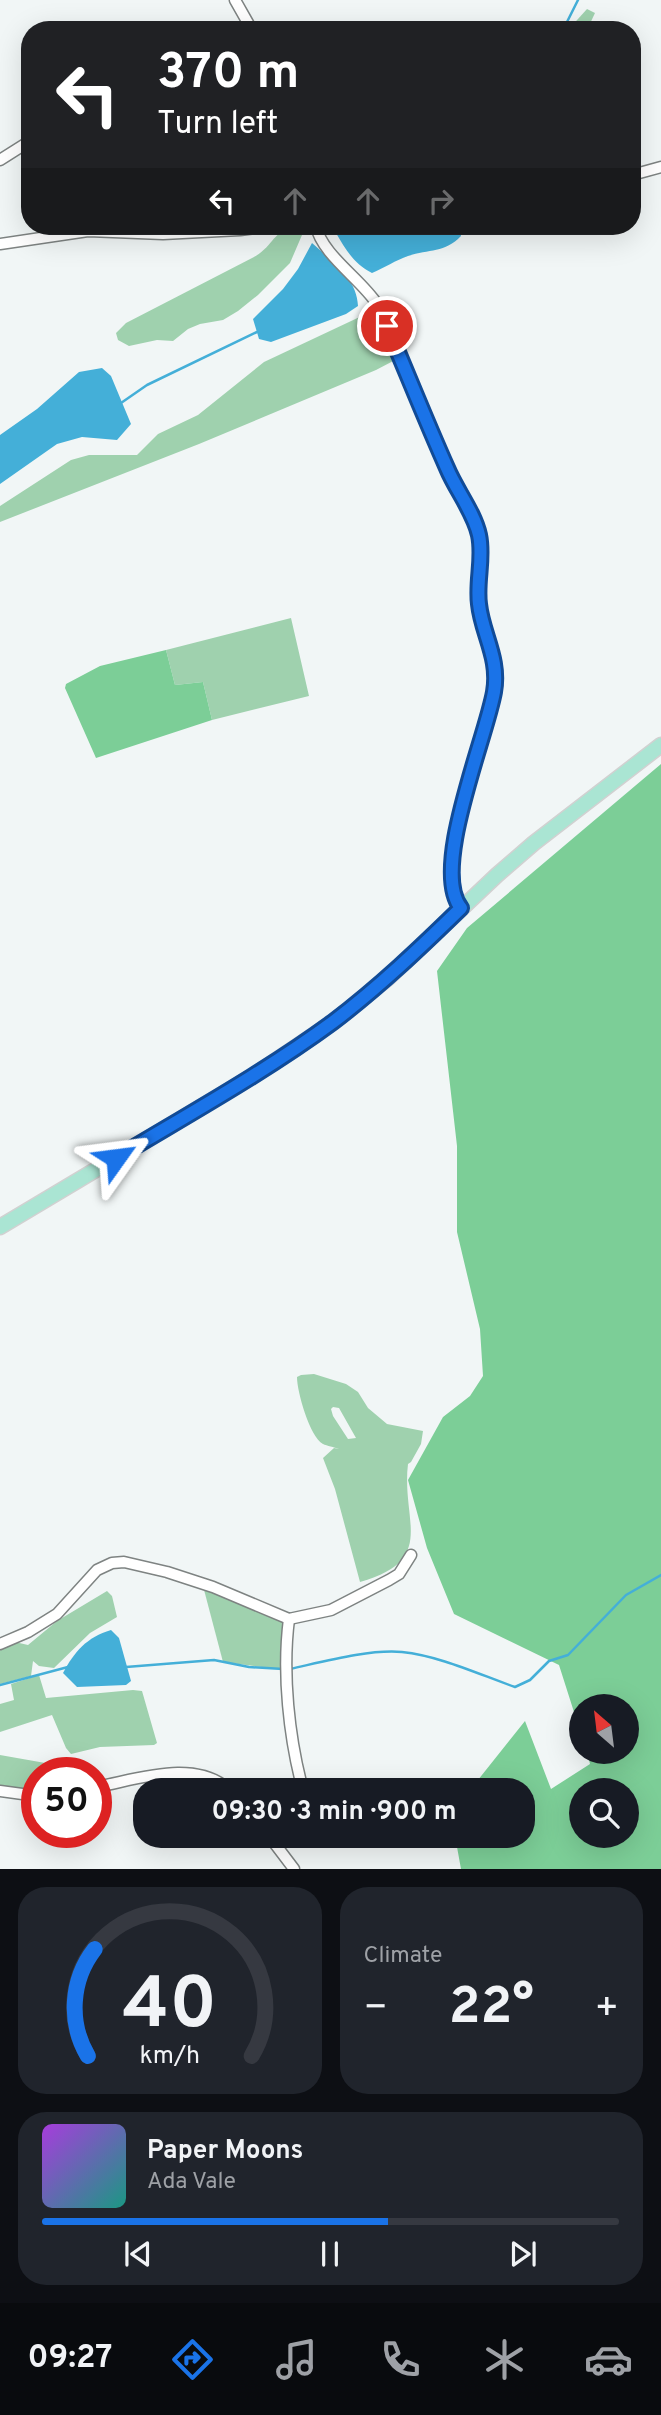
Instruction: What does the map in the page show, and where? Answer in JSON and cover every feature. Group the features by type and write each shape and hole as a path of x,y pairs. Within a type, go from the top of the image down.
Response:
{"main road":[{"path":"0,1227 256,1074 333,1022 388,978 534,843 661,745"}],"street":[{"path":"234,0 247,21"},
{"path":"0,160 21,147"},
{"path":"641,172 661,167"},
{"path":"0,244 61,235"},
{"path":"320,235 326,247 378,306 447,468 479,535 479,604 493,657 495,676 494,693 470,772 453,852 454,893 456,903 461,908"},
{"path":"0,1644 28,1632 58,1614 97,1570 117,1562 139,1565 192,1580 289,1619 331,1610 389,1580 399,1574 411,1555"},
{"path":"289,1619 286,1649 291,1735 300,1778"},
{"path":"143,1778 187,1773 208,1778"},
{"path":"112,1784 133,1780"},
{"path":"0,1791 21,1795"},
{"path":"278,1848 294,1869"}],"green space":[{"path":"587,9 595,13 591,21 576,21"},
{"path":"277,235 302,235 290,263 238,311 223,320 188,329 173,341 157,340 129,346 118,340 116,333 126,323 254,257"},
{"path":"366,314 386,331 397,359 199,444 0,522 0,506 71,460 89,455 137,455 158,434 198,415 264,362"},
{"path":"291,618 309,696 212,720 203,682 175,685 166,650"},
{"path":"166,650 175,685 203,682 212,720 96,758 65,688 66,684 100,666"},
{"path":"661,764 661,1869 461,1869 457,1848 535,1848 535,1778 480,1778 525,1721 551,1789 590,1764 639,1764 639,1694 569,1694 569,1696 559,1665 454,1614 427,1548 408,1480 443,1417 470,1396 483,1376 480,1329 457,1232 457,1146 437,971 467,928"},
{"path":"314,1374 346,1384 358,1392 368,1408 387,1424 423,1431 421,1444 408,1464 411,1536 408,1550 399,1562 384,1573 360,1582 335,1489 323,1458 334,1448 339,1449 323,1444 313,1433 299,1393 297,1377","holes":["339,1408 356,1438 348,1439 333,1416 331,1409"]},
{"path":"203,1586 284,1618 285,1670 223,1662"},
{"path":"107,1591 112,1596 117,1617 90,1633 54,1668 39,1666 33,1661 31,1676 0,1684 0,1646 15,1642 28,1645 57,1621"},
{"path":"39,1675 46,1698 142,1691 157,1743 100,1747 71,1754 52,1715 0,1732 0,1704 14,1700 11,1684"},
{"path":"0,1755 21,1759 21,1790 0,1787"}],"water":[{"path":"337,235 461,236 443,248 408,256 372,273 355,261"},
{"path":"312,243 335,263 348,279 357,296 358,306 346,314 271,342 259,339 253,319 283,289"},
{"path":"102,368 111,376 131,424 117,440 82,437 57,444 0,484 0,435 37,409 79,372"},
{"path":"111,1630 119,1638 131,1681 126,1685 77,1687 63,1673 67,1665 88,1641"}],"waterway":[{"path":"568,21 578,0"},
{"path":"121,403 147,385 257,332"},
{"path":"290,1669 360,1654 402,1652 445,1661 515,1687 530,1680 549,1661 568,1655 626,1595 661,1575"},
{"path":"126,1667 214,1660 249,1667 283,1669"},
{"path":"0,1685 68,1667"}],"route":[{"path":"116,1158 256,1074 333,1022 388,978 461,908 456,903 454,893 453,852 470,772 494,693 495,676 493,657 479,604 479,535 447,468 387,326"}]}
